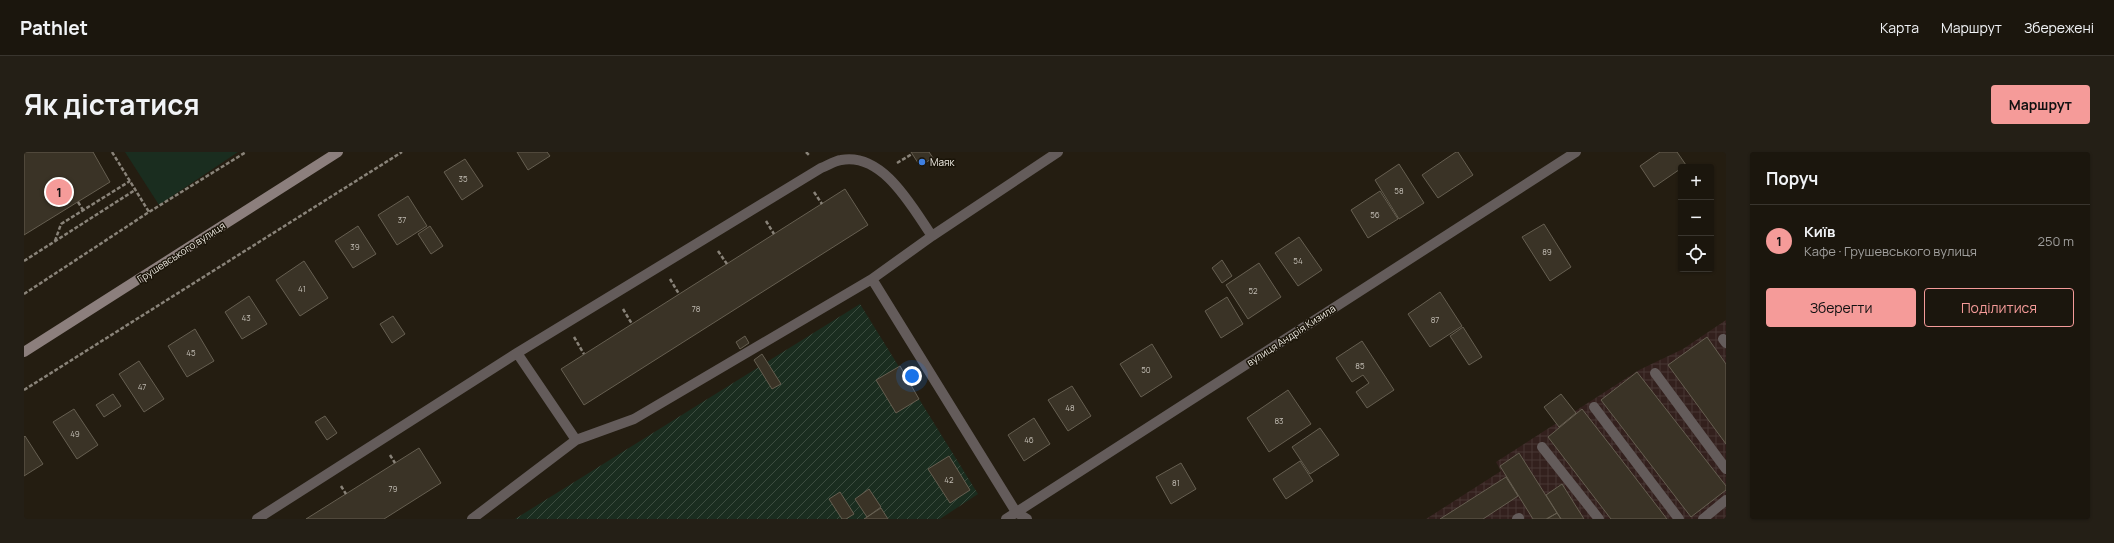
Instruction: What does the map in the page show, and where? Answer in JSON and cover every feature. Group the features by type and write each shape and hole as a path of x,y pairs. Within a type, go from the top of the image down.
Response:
{"street":[{"name":"Грушевського вулиця","path":"24,352 338,152"},
{"path":"472,519 576,440 634,419 872,279 932,236 1058,152"},
{"name":"вулиця Андрія Кизила","path":"1006,519 1576,152"},
{"path":"257,519 517,353 821,168 840,160 859,160 883,172 901,189 932,236"},
{"path":"872,279 1016,512 1027,519"},
{"path":"517,353 576,440"},
{"path":"1655,373 1726,469"},
{"path":"1594,407 1679,519"},
{"path":"1542,447 1599,519"},
{"path":"1702,519 1726,500"}],"path":[{"path":"112,152 149,212"},
{"path":"24,294 149,212 246,152"},
{"path":"24,390 402,152"},
{"path":"55,241 61,224 130,181"},
{"path":"24,261 135,190"},
{"path":"78,202 83,210"}],"shaded area":[{"path":"1726,320 1726,519 1426,519 1501,471 1496,462 1639,370 1683,349"}],"green space":[{"path":"125,152 238,152 159,205"},
{"path":"860,304 978,494 940,519 515,519"}],"building":[{"path":"24,152 93,152 110,182 24,235"},
{"path":"517,152 547,152 550,156 528,170"},
{"name":"Маяк","path":"911,152 929,152 933,158 920,166"},
{"path":"1458,152 1473,175 1438,198 1422,175"},
{"path":"1660,152 1677,152 1685,164 1678,164 1678,170 1654,187 1640,166"},
{"path":"465,159 483,186 462,200 444,172"},
{"path":"1399,164 1424,203 1399,219 1375,180"},
{"path":"845,189 868,225 584,405 561,369"},
{"path":"1380,191 1398,219 1368,238 1351,210"},
{"path":"408,196 427,226 397,245 378,215"},
{"path":"1544,224 1571,267 1550,281 1522,237"},
{"path":"358,226 376,254 353,268 335,241"},
{"path":"430,226 443,246 431,254 418,234"},
{"path":"1299,237 1322,270 1298,286 1275,253"},
{"path":"1222,260 1232,276 1222,283 1212,268"},
{"path":"304,261 328,298 300,316 276,280"},
{"path":"1259,263 1281,297 1248,319 1226,285"},
{"path":"1440,292 1462,326 1430,347 1408,314"},
{"path":"249,296 267,324 242,339 225,312"},
{"path":"1227,297 1243,324 1221,338 1205,311"},
{"path":"393,316 405,334 392,343 380,324"},
{"path":"1463,327 1482,357 1469,365 1450,336"},
{"path":"195,329 214,361 187,377 168,346"},
{"path":"745,336 749,343 740,349 736,342"},
{"path":"1707,337 1726,364 1726,444 1668,365"},
{"path":"1362,341 1394,390 1367,408 1356,392 1369,383 1363,375 1352,382 1336,358"},
{"path":"1152,344 1172,377 1141,397 1120,364"},
{"path":"762,354 781,384 772,389 754,360"},
{"path":"139,361 164,399 144,412 119,374"},
{"path":"900,366 919,399 896,413 876,380"},
{"path":"1637,372 1726,486 1726,490 1691,517 1601,400"},
{"path":"1072,386 1091,416 1068,431 1048,400"},
{"path":"1288,390 1311,424 1269,452 1247,418"},
{"path":"113,394 121,406 104,417 96,405"},
{"path":"1561,394 1576,413 1559,427 1544,407"},
{"path":"74,409 98,445 77,459 53,422"},
{"path":"1582,409 1667,519 1611,519 1548,437"},
{"path":"325,416 337,433 327,440 315,422"},
{"path":"1034,418 1050,444 1024,461 1008,435"},
{"path":"1320,428 1339,455 1310,474 1292,447"},
{"path":"25,436 43,464 24,476 24,437"},
{"path":"419,448 441,483 384,519 306,519"},
{"path":"1519,453 1557,513 1546,519 1533,519 1500,466"},
{"path":"949,456 970,490 950,503 928,469"},
{"path":"1300,461 1313,481 1286,499 1273,479"},
{"path":"1181,463 1196,489 1171,504 1156,477"},
{"path":"1506,477 1518,496 1483,519 1440,519"},
{"path":"1562,484 1584,519 1561,519 1546,495"},
{"path":"869,489 881,507 867,517 855,499"},
{"path":"840,492 854,514 846,519 842,519 829,499"},
{"path":"881,508 888,519 864,519"},
{"path":"1557,513 1561,519 1547,519"}],"place":[{"name":"Маяк","path":"922,162"},
{"name":"Київ","path":"59,192"}]}
